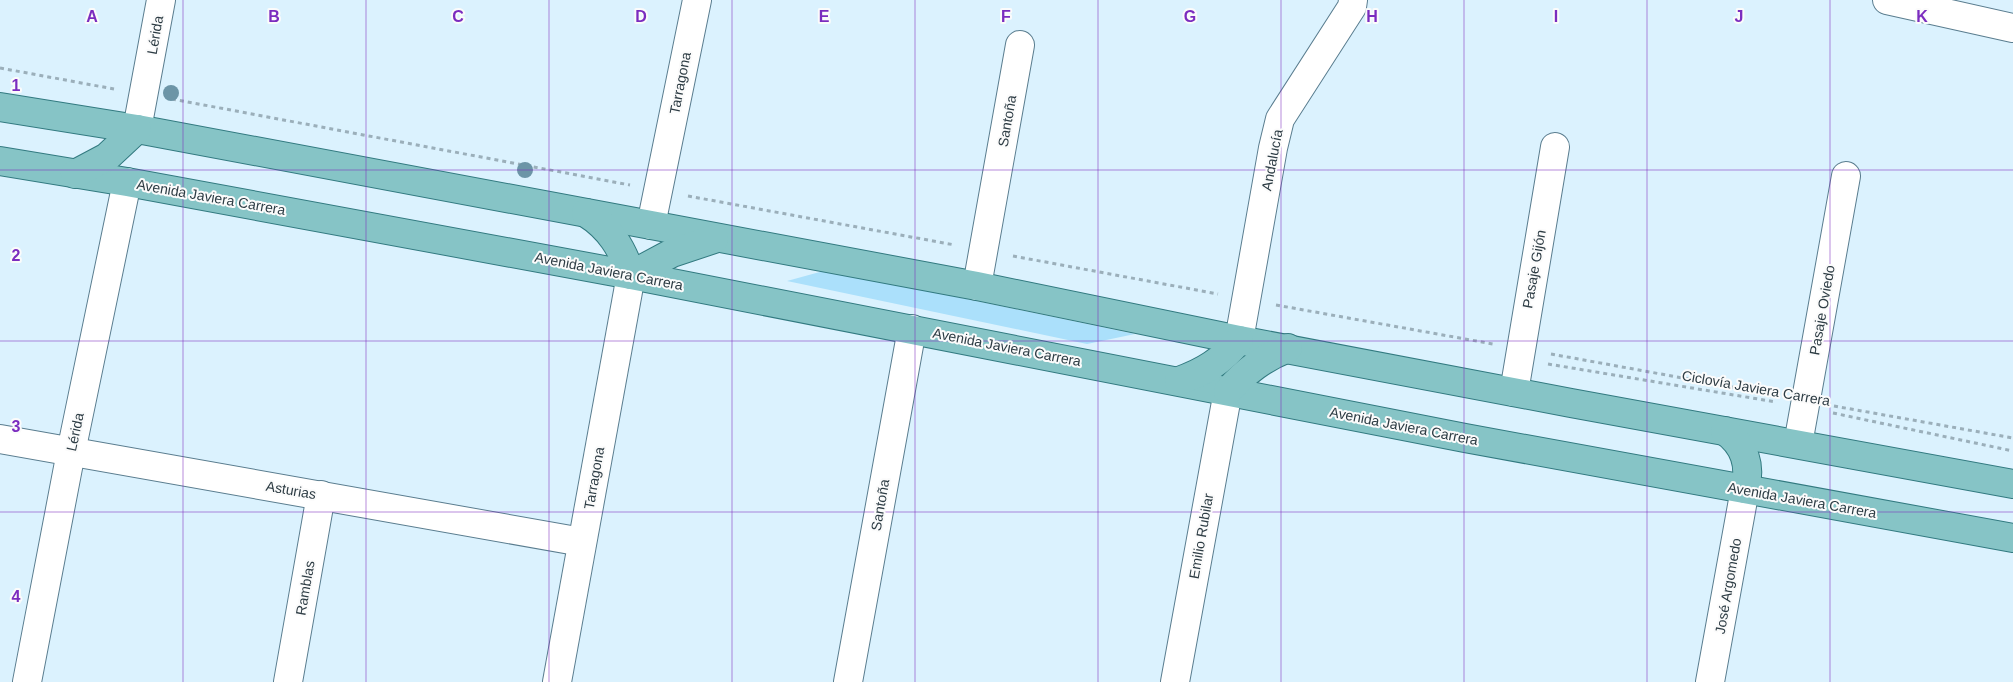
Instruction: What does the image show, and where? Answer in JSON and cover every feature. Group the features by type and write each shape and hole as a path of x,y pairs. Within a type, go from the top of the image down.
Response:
{"main road":[{"path":"0,107 137,129 652,225 977,286 1239,340 2013,484"},
{"path":"75,174 107,157 137,129"},
{"name":"Avenida Javiera Carrera","path":"0,161 126,182 631,275 1465,438 2013,538"},
{"path":"586,213 604,226 616,241 625,257 631,275 672,253 718,238"},
{"path":"1179,381 1198,374 1216,364 1239,340"},
{"path":"1228,391 1252,367 1269,356 1288,348"},
{"path":"1725,431 1734,437 1746,458 1749,474 1745,489"}],"street":[{"name":"Lérida","path":"137,129 161,0"},
{"name":"Tarragona","path":"652,225 697,0"},
{"name":"Andalucía","path":"1239,340 1273,148 1280,119 1352,7 1353,0"},
{"path":"1887,0 2013,28"},
{"name":"Santoña","path":"977,286 1020,45"},
{"name":"Pasaje Gijón","path":"1514,392 1555,147"},
{"name":"Pasaje Oviedo","path":"1798,444 1846,176"},
{"name":"Lérida","path":"27,682 71,452 126,182"},
{"name":"Tarragona","path":"557,682 631,275"},
{"name":"Santoña","path":"848,682 912,329"},
{"name":"Emilio Rubilar","path":"1175,682 1228,391"},
{"name":"Asturias","path":"0,439 582,542"},
{"name":"José Argomedo","path":"1710,682 1745,489"},
{"name":"Ramblas","path":"288,682 322,495"}],"path":[{"name":"Ciclovía Javiera Carrera","path":"1519,359 1805,407 2013,451"}],"shaded area":[{"path":"827,270 1135,334 1087,344 787,281"}]}
